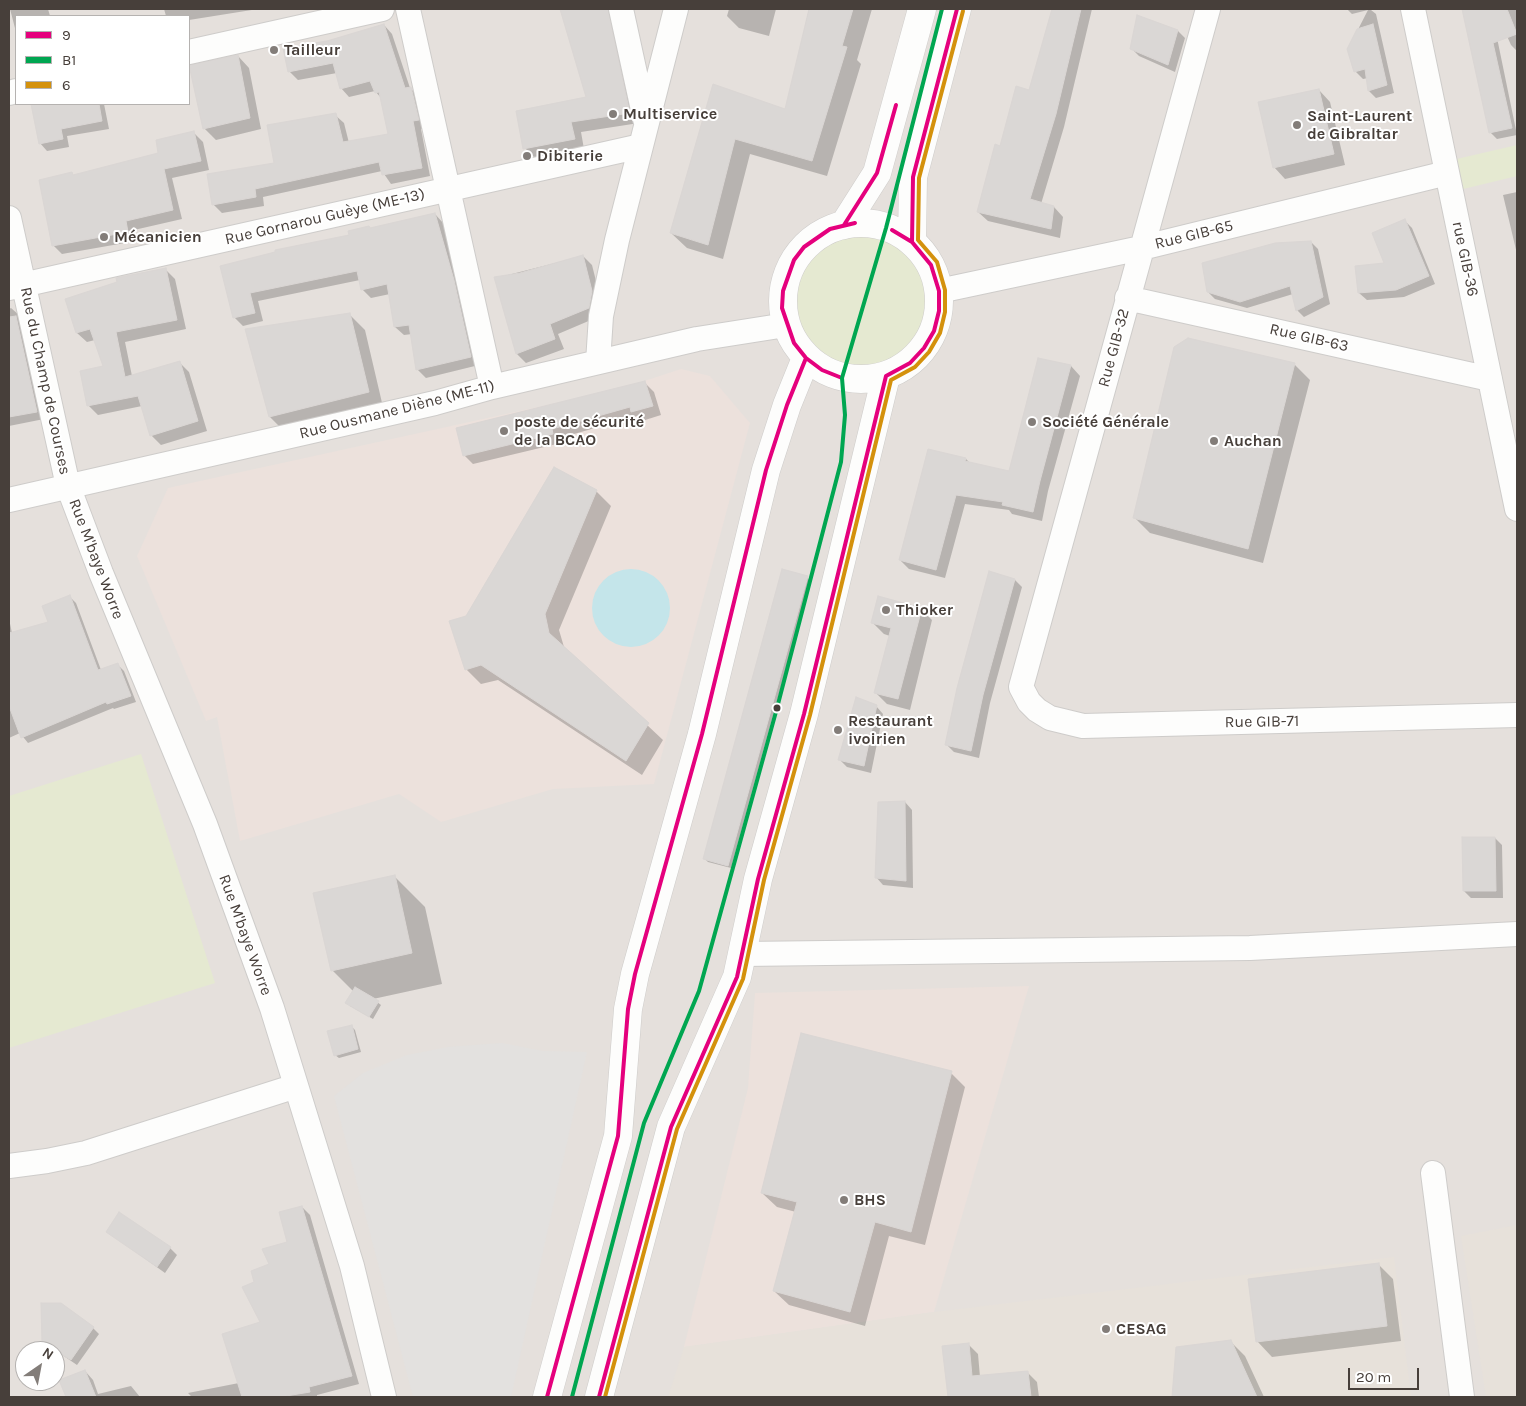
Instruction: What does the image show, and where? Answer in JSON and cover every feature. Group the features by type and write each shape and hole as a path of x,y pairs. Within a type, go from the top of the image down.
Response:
{"street":[{"path":"190,52 382,9"},
{"path":"408,9 492,387"},
{"path":"621,9 646,123"},
{"path":"598,362 601,316 617,240 676,9"},
{"path":"850,224 878,173 922,9"},
{"path":"912,242 913,178 957,9"},
{"name":"Rue GIB-32","path":"1021,688 1208,9"},
{"name":"rue GIB-36","path":"1413,9 1517,509"},
{"name":"Rue Gornarou Guèye (ME-13)","path":"16,286 641,146"},
{"name":"Rue GIB-65","path":"939,292 1141,248 1447,173"},
{"name":"Rue du Champ de Courses","path":"9,218 16,286 68,486"},
{"path":"850,224 874,224 886,228 912,242 931,265 939,292 939,311 934,331 924,348 910,363 886,376 864,380 842,378 822,370 806,358 794,343 786,325 782,308 782,291 794,260 804,247 817,236 850,224"},
{"name":"Rue GIB-63","path":"1128,298 1490,379"},
{"name":"Rue Ousmane Diène (ME-11)","path":"9,500 436,403 492,387 697,339 786,325"},
{"path":"547,1397 618,1136 628,1010 635,974 702,734 766,470 787,405 806,358"},
{"path":"599,1397 671,1127 737,976 758,879 804,714 886,376"},
{"name":"Rue M'baye Worre","path":"68,486 101,573 205,824 272,1008 352,1266 384,1397"},
{"name":"Rue GIB-71","path":"1021,688 1028,702 1050,718 1083,726 1517,715"},
{"path":"742,954 1250,948 1517,934"},
{"path":"9,1166 86,1153 296,1086"},
{"path":"1433,1173 1462,1397"}],"shaded area":[{"path":"9,9 1517,9 1517,1397 9,1397"},
{"path":"681,369 710,376 750,423 654,784 553,789 441,822 399,794 240,841 217,717 206,721 137,556 168,488 620,389"},
{"name":"BHS","path":"1029,986 934,1312 684,1347 748,1088 755,993"},
{"path":"502,1043 543,1051 587,1052 511,1397 413,1397 334,1096 363,1073 407,1055 448,1047"},
{"path":"1517,1225 1517,1397 1486,1397 1461,1236"},
{"name":"CESAG","path":"1394,1257 1411,1397 668,1397 684,1347 934,1312"}],"green space":[{"path":"1517,145 1517,176 1455,191 1448,161"},
{"path":"861,229 875,230 888,234 911,249 926,272 930,285 930,313 926,326 911,349 888,364 875,368 861,369 847,368 834,364 811,349 796,326 792,313 791,299 792,285 796,272 811,249 834,234 847,230"},
{"path":"141,754 215,983 9,1048 9,796"}],"water":[{"path":"623,569 639,569 653,575 664,586 670,600 670,616 664,630 653,641 639,647 623,647 609,641 598,630 592,616 592,600 598,586 609,575"}],"building":[{"path":"560,9 608,9 630,113 571,122 575,139 523,149 516,111 586,97"},
{"path":"809,9 853,9 842,46 847,47 812,161 735,139 708,245 670,233 713,84 785,109"},
{"path":"1052,9 1081,9 1056,114 1030,199 1054,206 1051,229 977,212 995,144 1000,146 1016,86 1029,90"},
{"path":"1462,9 1507,9 1517,34 1493,43 1512,128 1489,133"},
{"path":"1137,15 1178,30 1168,65 1130,49"},
{"path":"384,24 405,88 411,87 419,120 413,121 422,168 382,175 379,162 255,189 256,197 212,205 207,174 274,163 267,125 336,113 343,142 388,134 379,92 375,93 370,81 340,89 333,63 288,72 283,48 327,41"},
{"path":"1373,24 1387,85 1368,91 1365,69 1354,72 1347,49 1357,29"},
{"path":"238,55 250,118 203,129 190,65"},
{"path":"1319,89 1334,154 1273,168 1258,102"},
{"path":"31,105 99,105 102,121 61,129 63,139 39,144"},
{"path":"194,131 201,161 164,169 173,210 126,221 128,232 52,246 39,180 72,172 73,175 158,153 156,140"},
{"path":"435,213 454,280 471,357 416,370 409,325 394,327 387,284 361,290 357,271 250,293 255,313 233,318 220,266 275,252 275,250 349,235 348,231 369,226 370,228"},
{"path":"1405,219 1429,276 1396,290 1358,293 1355,266 1384,263 1372,233"},
{"path":"1311,241 1323,297 1296,311 1290,286 1240,302 1207,292 1202,263 1275,243"},
{"path":"583,255 592,291 589,308 550,324 555,339 516,354 494,277 520,273"},
{"path":"166,268 177,320 116,332 125,377 180,361 198,421 150,436 138,396 87,406 80,371 103,366 90,329 76,333 65,299 117,282 116,278"},
{"path":"350,313 369,392 269,417 245,329"},
{"path":"16,316 37,412 9,417 9,317"},
{"name":"Auchan","path":"1188,338 1295,363 1248,549 1133,518 1174,347"},
{"path":"1038,358 1071,365 1033,512 1002,505 1003,502 956,495 936,570 899,560 928,449 966,458 965,461 1009,471"},
{"path":"645,381 653,406 631,412 630,407 552,429 553,434 463,456 456,428"},
{"path":"554,467 597,490 545,614 549,633 649,723 626,761 481,665 465,670 449,621 466,616"},
{"path":"782,569 808,576 728,866 703,859"},
{"path":"989,571 1015,579 983,695 971,751 945,745 957,688"},
{"path":"70,595 98,670 118,663 131,696 107,704 106,702 21,738 9,706 9,633 48,622 42,606"},
{"path":"878,596 922,608 898,699 874,693 891,628 871,623"},
{"path":"856,697 877,705 864,766 838,760"},
{"path":"905,801 906,881 875,878 878,802"},
{"path":"1462,837 1495,837 1496,891 1463,891"},
{"path":"395,875 412,953 331,971 313,893"},
{"path":"355,987 379,1001 369,1017 345,1003"},
{"path":"352,1025 358,1049 334,1056 327,1031"},
{"path":"801,1033 952,1071 911,1232 875,1222 850,1312 773,1291 797,1202 761,1193"},
{"path":"302,1206 352,1376 309,1387 310,1392 280,1397 242,1397 222,1334 260,1322 242,1287 254,1282 251,1271 269,1264 262,1249 287,1242 279,1212"},
{"path":"119,1212 171,1247 157,1267 106,1232"},
{"path":"1379,1263 1387,1326 1256,1342 1248,1279"},
{"path":"41,1303 61,1303 94,1327 71,1360 65,1356 65,1341 42,1341"},
{"path":"1231,1340 1257,1397 1172,1397 1176,1347"},
{"path":"969,1343 972,1376 1028,1371 1031,1397 948,1397 942,1346"},
{"path":"85,1370 96,1397 66,1397 64,1391 65,1378"}],"transit line":[{"name":"B1","path":"572,1397 644,1123 699,991 777,708 841,462 845,415 842,378 886,228 942,9"},
{"name":"9","path":"912,242 913,177 957,9"},
{"name":"6","path":"605,1397 677,1129 743,979 764,880 810,715 891,380 915,367 929,352 940,333 945,312 945,290 937,262 918,240 919,178 963,11"},
{"name":"9","path":"844,225 877,173 896,105"},
{"name":"9","path":"842,378 822,370 806,358 794,343 782,308 783,291 794,260 804,247 830,229 855,223"},
{"name":"9","path":"599,1397 671,1127 737,977 758,879 804,714 886,376 910,363 924,348 934,331 939,311 939,291 931,265 912,242 892,230"},
{"name":"9","path":"547,1397 618,1136 628,1009 635,974 702,734 766,470 787,405 806,358"}],"place":[{"name":"Tailleur","path":"274,50"},
{"name":"Multiservice","path":"613,114"},
{"name":"Saint-Laurent de Gibraltar","path":"1297,125"},
{"name":"Dibiterie","path":"527,156"},
{"name":"Mécanicien","path":"104,237"},
{"name":"Société Générale","path":"1032,422"},
{"name":"poste de sécurité de la BCAO","path":"504,431"},
{"name":"Auchan","path":"1214,441"},
{"name":"Thioker","path":"886,610"},
{"name":"Restaurant ivoirien","path":"838,730"},
{"name":"BHS","path":"844,1200"},
{"name":"CESAG","path":"1106,1329"}]}
